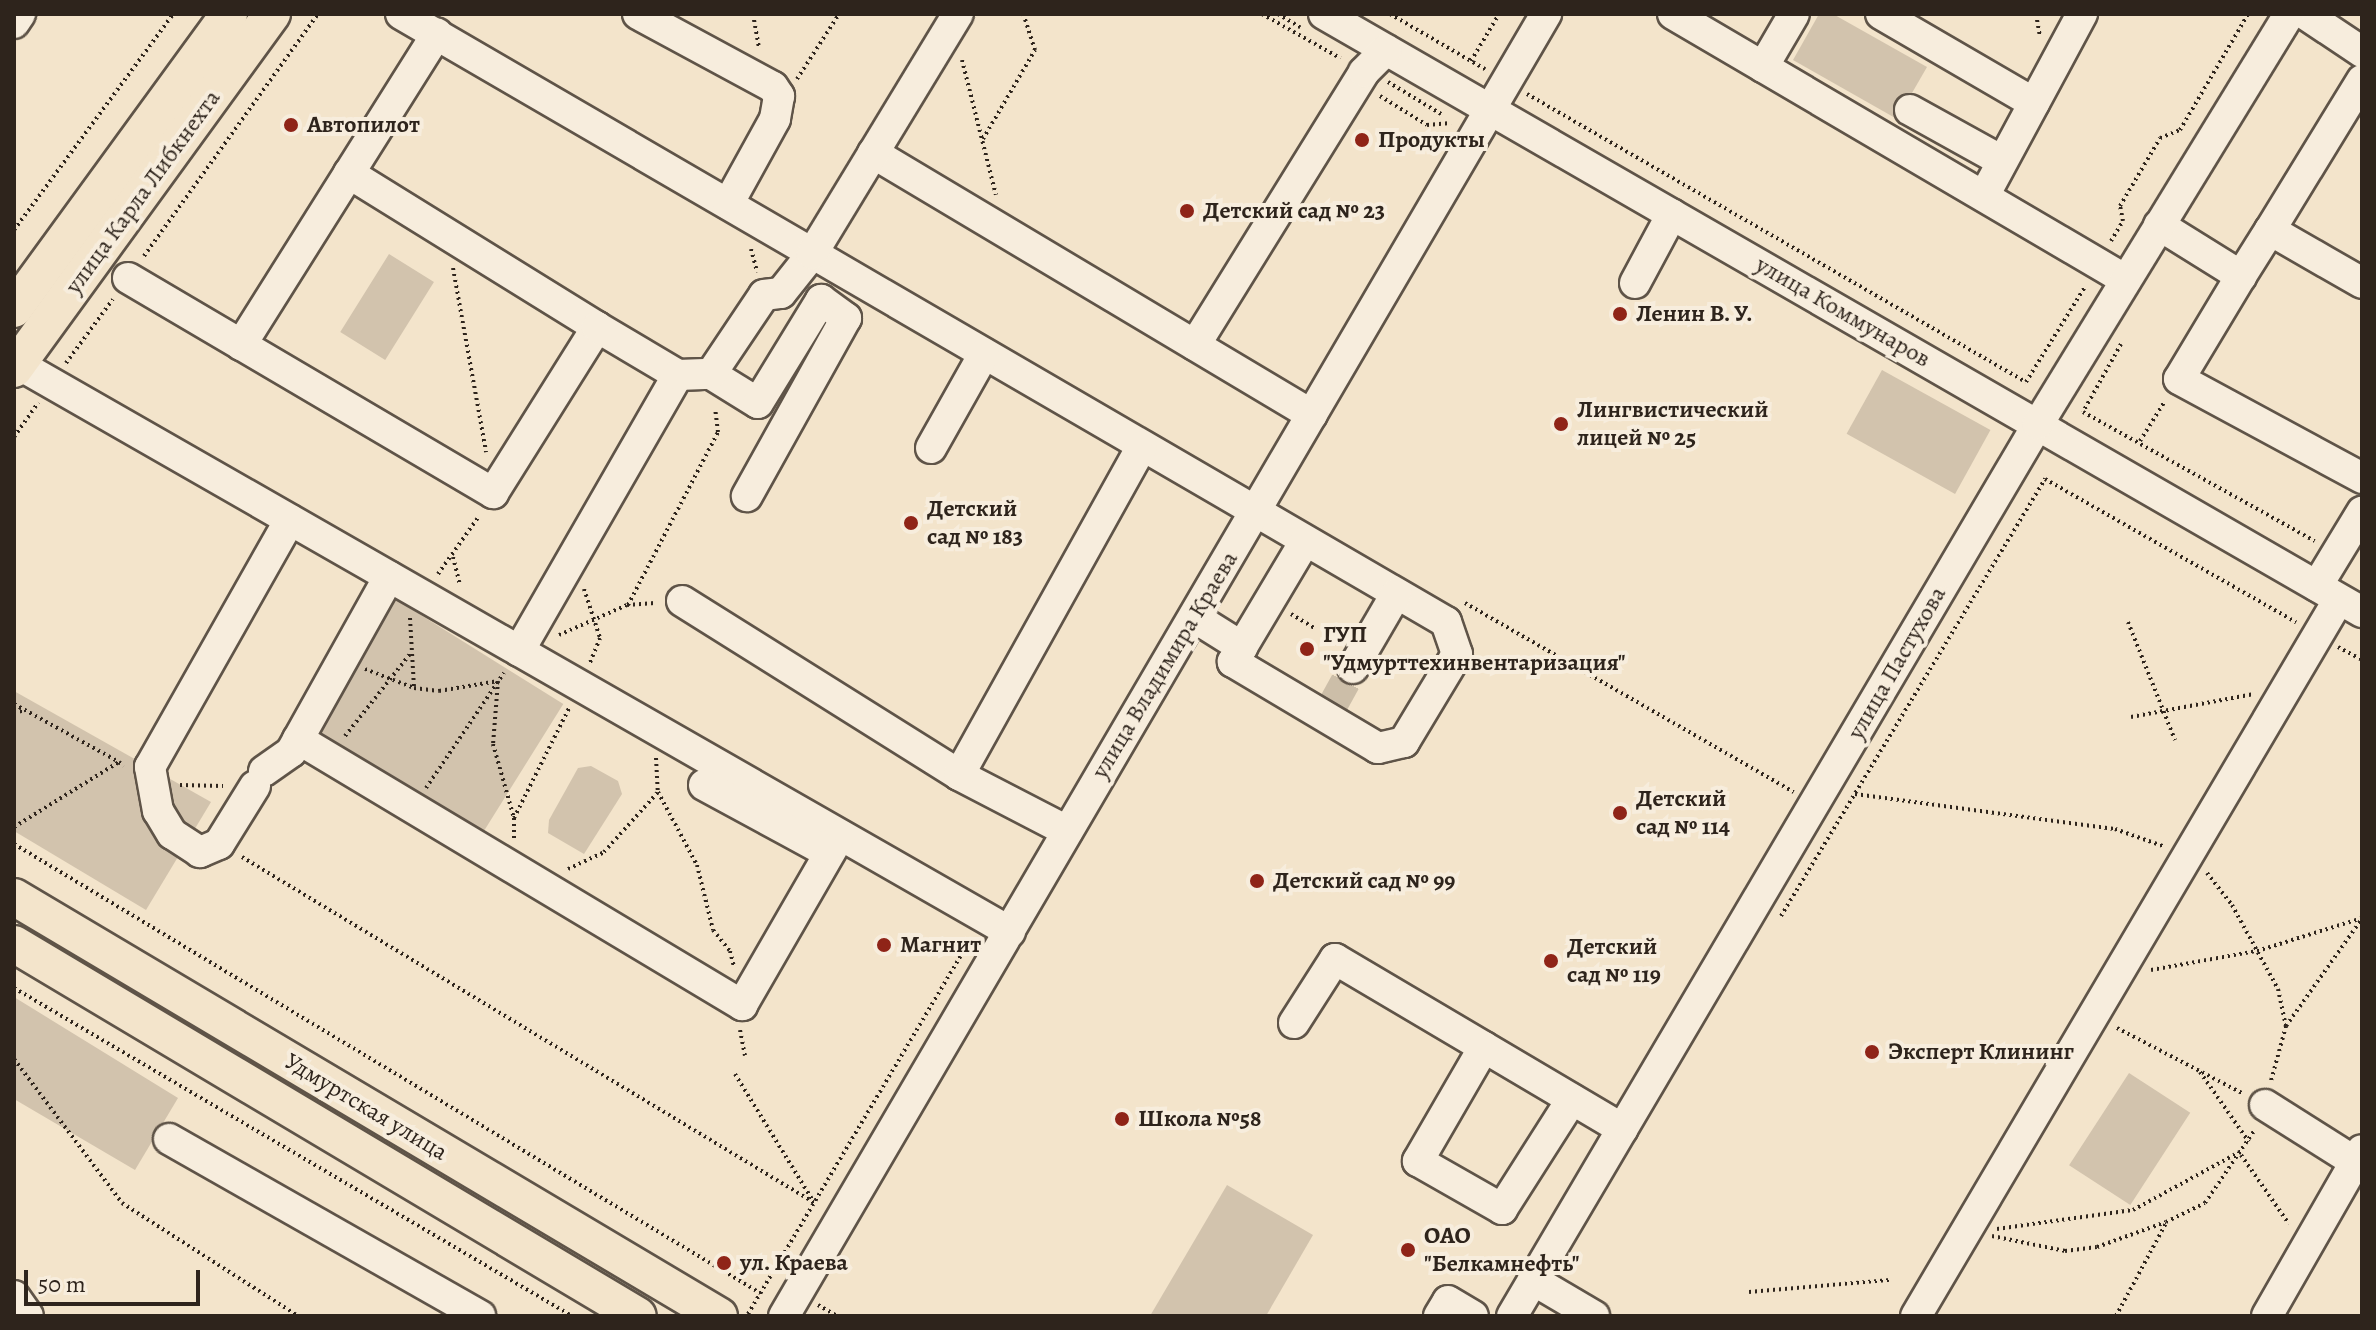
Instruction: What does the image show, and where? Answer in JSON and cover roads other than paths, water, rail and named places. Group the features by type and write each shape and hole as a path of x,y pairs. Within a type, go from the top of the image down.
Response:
{"main road":[{"name":"улица Карла Либкнехта","path":"14,309 229,14"},
{"name":"улица Карла Либкнехта","path":"16,367 272,14"},
{"name":"Удмуртская улица","path":"14,897 719,1316"},
{"name":"Удмуртская улица","path":"14,944 638,1316"}],"street":[{"path":"14,23 20,14"},
{"path":"401,14 1446,622 1457,654 1404,742 1378,748 1328,712 1233,662 1305,541"},
{"path":"638,14 773,87 780,105 734,208"},
{"name":"улица Коммунаров","path":"1324,14 2339,599"},
{"name":"улица Владимира Краева","path":"791,1305 1546,14"},
{"path":"1673,14 1710,23 1763,67 2126,280"},
{"path":"1763,67 1794,14"},
{"path":"1881,14 2034,103"},
{"path":"1984,196 2082,14"},
{"name":"улица Пастухова","path":"1512,1316 2038,424 2289,14"},
{"path":"2305,14 2362,52"},
{"path":"711,374 764,295 781,293 812,254 955,18"},
{"path":"241,345 437,34"},
{"path":"1195,345 1364,72 1386,50"},
{"path":"2362,80 2179,379 2362,478"},
{"path":"1910,110 2002,161"},
{"path":"873,153 1312,415"},
{"path":"349,173 678,375 711,374 758,403 783,431"},
{"path":"1635,283 1672,214"},
{"path":"2159,225 2241,276"},
{"path":"2270,230 2362,283"},
{"path":"128,278 493,493 597,327"},
{"path":"747,496 846,318 821,300 758,403"},
{"path":"931,448 984,354"},
{"path":"16,367 51,384 653,728 835,844"},
{"path":"519,651 678,375"},
{"path":"959,775 1142,446"},
{"path":"1916,1316 2339,599 2337,554 2362,512"},
{"path":"290,520 150,767 158,811 172,834 200,852 219,844 259,779 291,752 389,577"},
{"path":"1353,668 1396,594"},
{"path":"682,601 959,775 1067,831"},
{"path":"1194,617 1242,647"},
{"path":"298,739 515,866 742,1005 835,844"},
{"path":"704,785 835,844 1010,932"},
{"path":"1294,1023 1335,959 1622,1129"},
{"path":"1484,1047 1418,1161 1502,1209 1572,1099"},
{"path":"2265,1105 2359,1156 2267,1316"},
{"path":"169,1139 480,1316"},
{"path":"1533,1280 1594,1316"},
{"path":"14,1296 28,1316"},
{"path":"1439,1316 1448,1301 1473,1316"}],"tunnel":[{"path":"1331,708 1353,668"}],"place":[{"name":"Автопилот","path":"291,125"},
{"name":"Продукты","path":"1362,140"},
{"name":"Детский сад № 23","path":"1187,211"},
{"name":"Ленин В. У.","path":"1620,314"},
{"name":"Лингвистический лицей № 25","path":"1561,424"},
{"name":"Детский сад № 183","path":"911,523"},
{"name":"ГУП \"Удмурттехинвентаризация\"","path":"1307,649"},
{"name":"Детский сад № 114","path":"1620,813"},
{"name":"Детский сад № 99","path":"1257,881"},
{"name":"Магнит","path":"884,945"},
{"name":"Детский сад № 119","path":"1551,961"},
{"name":"Эксперт Клининг","path":"1872,1052"},
{"name":"Школа №58","path":"1122,1119"},
{"name":"ОАО \"Белкамнефть\"","path":"1408,1250"},
{"name":"ул. Краева","path":"724,1263"}]}
